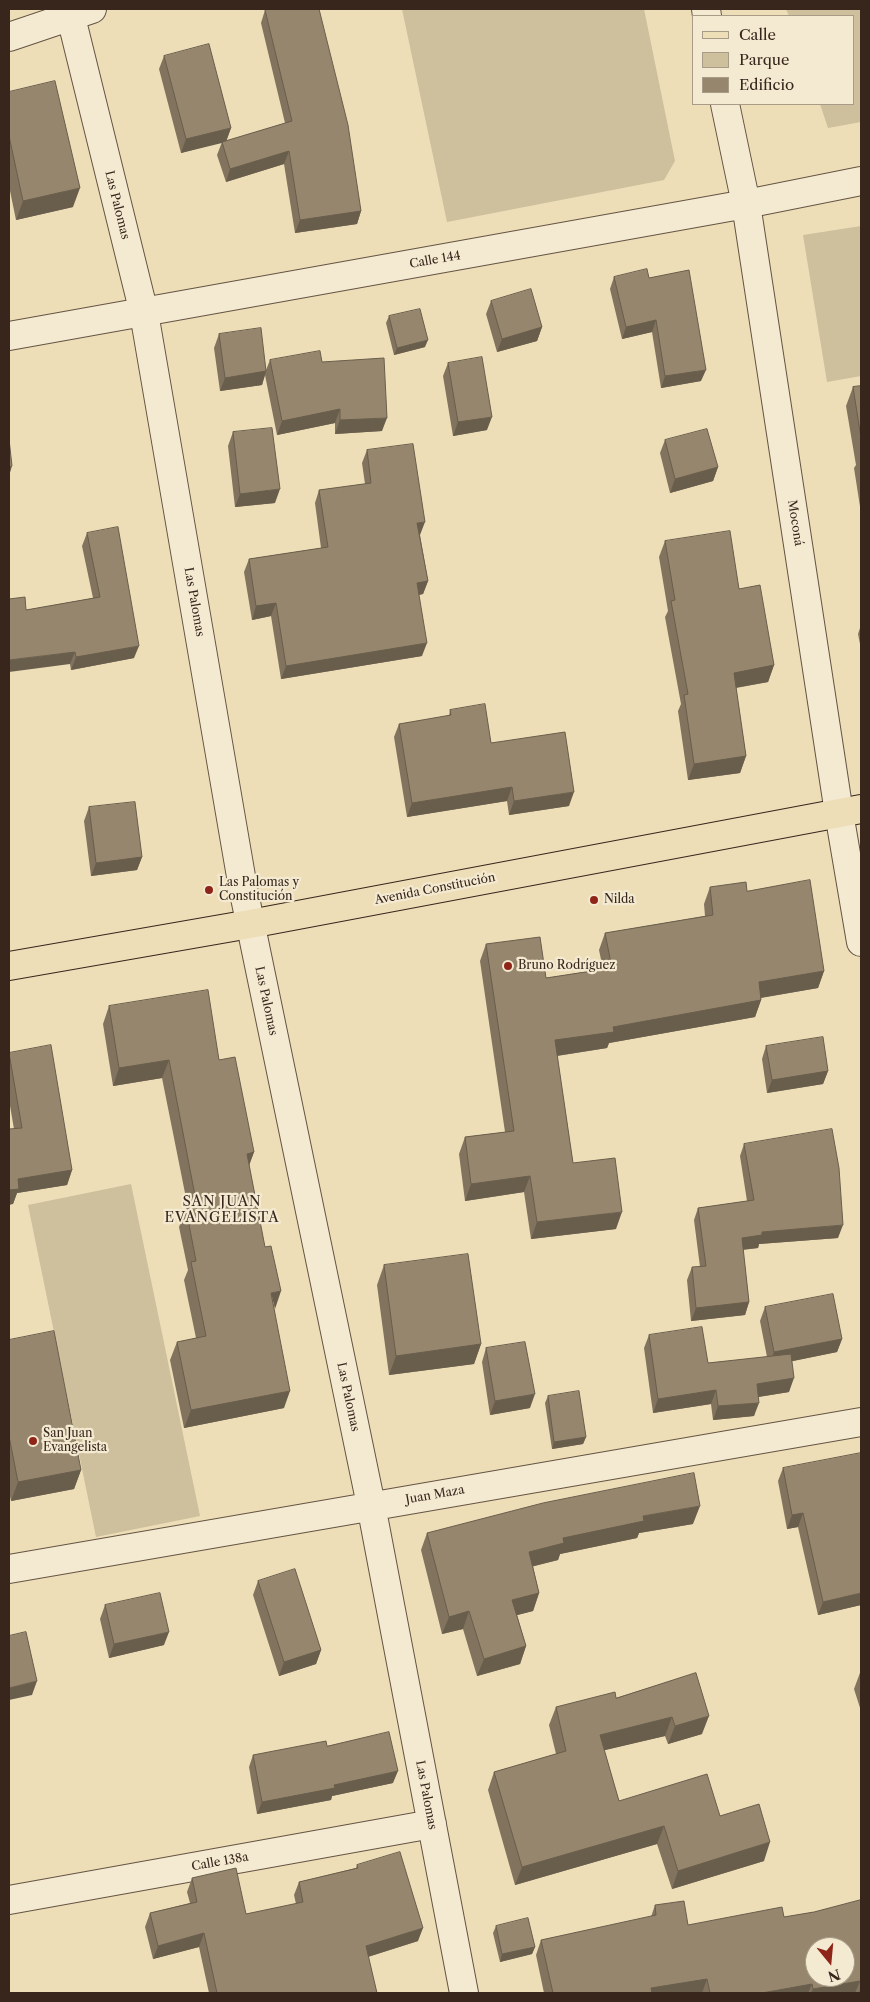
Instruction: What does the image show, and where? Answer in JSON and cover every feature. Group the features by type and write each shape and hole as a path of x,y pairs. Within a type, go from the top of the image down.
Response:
{"main road":[{"name":"Avenida Constitución","path":"9,966 250,924 850,811"}],"street":[{"path":"9,37 77,11"},
{"name":"Las Palomas","path":"77,11 144,312 250,924 371,1506 464,1993"},
{"name":"Moconá","path":"725,105 746,204 850,811 861,942"},
{"name":"Calle 144","path":"9,336 746,204 861,181"},
{"name":"Juan Maza","path":"9,1569 861,1422"},
{"name":"Calle 138a","path":"9,1900 432,1824"}],"green space":[{"path":"402,9 644,9 675,161 664,180 447,222"},
{"path":"786,9 861,9 861,122 828,128 820,105 855,105 855,15 789,15"},
{"path":"861,226 861,376 827,382 803,235"},
{"path":"131,1184 200,1516 96,1537 28,1205"}],"building":[{"path":"319,9 348,125 361,211 300,220 289,151 230,169 222,142 292,121 265,10"},
{"path":"209,44 231,128 186,139 164,56"},
{"path":"55,81 80,188 23,201 9,136 9,92"},
{"path":"647,269 649,278 689,270 706,370 665,376 656,320 626,327 614,277"},
{"path":"531,289 542,327 502,339 491,301"},
{"path":"420,309 428,340 397,348 389,316"},
{"path":"261,328 266,371 225,378 219,334"},
{"path":"320,351 322,362 384,358 387,418 340,420 340,409 282,421 270,360"},
{"path":"482,357 492,417 458,422 448,363"},
{"path":"861,386 861,438 853,387"},
{"path":"272,428 280,489 240,494 233,432"},
{"path":"707,429 718,467 675,479 665,440"},
{"path":"9,439 12,466 9,467"},
{"path":"413,444 425,522 417,523 428,581 417,583 427,643 286,666 276,603 256,606 249,559 328,547 319,490 371,483 367,450"},
{"path":"118,527 139,646 76,657 75,652 9,660 9,599 25,597 26,610 100,597 87,533"},
{"path":"730,531 739,589 760,585 774,665 734,673 746,756 694,764 684,695 688,694 671,601 675,600 665,541"},
{"path":"485,704 491,743 565,732 574,792 514,801 512,787 412,803 399,724 451,715 450,710"},
{"path":"135,802 142,857 96,863 89,807"},
{"path":"810,880 824,971 759,982 761,1000 613,1027 614,1032 555,1040 573,1163 615,1158 622,1212 537,1222 530,1176 471,1184 465,1137 514,1131 486,944 540,937 546,978 612,968 605,933 713,915 710,887 746,882 747,891"},
{"path":"208,990 219,1060 235,1057 254,1152 247,1154 265,1247 271,1246 281,1291 271,1293 290,1391 191,1410 177,1342 206,1336 191,1262 196,1261 186,1209 197,1206 169,1060 119,1068 109,1006"},
{"path":"823,1037 828,1071 772,1080 766,1046"},
{"path":"51,1045 72,1170 18,1179 19,1189 9,1190 9,1129 22,1128 9,1053"},
{"path":"832,1129 839,1168 843,1225 762,1232 762,1235 742,1238 749,1302 696,1308 692,1267 706,1266 698,1208 754,1200 744,1144"},
{"path":"468,1254 481,1344 396,1356 384,1265"},
{"path":"833,1294 842,1339 774,1352 765,1307"},
{"path":"702,1327 708,1363 791,1354 794,1378 757,1384 759,1403 718,1406 716,1390 658,1399 649,1335"},
{"path":"54,1331 81,1470 18,1482 9,1436 9,1340"},
{"path":"525,1342 535,1394 495,1401 486,1348"},
{"path":"579,1391 586,1437 554,1442 548,1396"},
{"path":"861,1453 861,1593 823,1602 803,1513 792,1515 783,1468"},
{"path":"694,1473 700,1506 643,1516 644,1521 563,1538 564,1543 529,1552 539,1593 512,1600 526,1646 484,1659 469,1611 449,1617 427,1533 543,1503"},
{"path":"295,1569 321,1650 284,1662 258,1581"},
{"path":"160,1593 169,1632 114,1644 105,1605"},
{"path":"26,1632 37,1681 9,1688 9,1636"},
{"path":"696,1673 709,1716 675,1726 672,1717 600,1735 619,1801 707,1774 720,1816 759,1804 770,1842 678,1871 664,1826 522,1867 494,1772 566,1751 556,1707 615,1692 616,1698"},
{"path":"389,1732 398,1771 334,1785 335,1788 262,1802 253,1755 326,1741 327,1746"},
{"path":"400,1852 423,1928 366,1946 377,1993 217,1993 204,1933 158,1946 150,1913 197,1902 192,1878 236,1868 246,1914 303,1902 299,1882 358,1868 357,1865"},
{"path":"861,1900 861,1987 860,1981 855,1982 855,1937 805,1937 805,1985 762,1993 710,1993 707,1979 651,1988 652,1993 553,1993 541,1940 656,1915 655,1905 684,1901 688,1925 782,1907 784,1917 814,1912"},
{"path":"528,1918 535,1947 502,1954 496,1926"}],"place":[{"name":"Las Palomas y Constitución","path":"209,890"},
{"name":"Nilda","path":"594,900"},
{"name":"Bruno Rodríguez","path":"508,966"},
{"name":"San Juan Evangelista","path":"33,1441"}],"district":[{"name":"SAN JUAN EVANGELISTA","path":"222,1210"}]}
